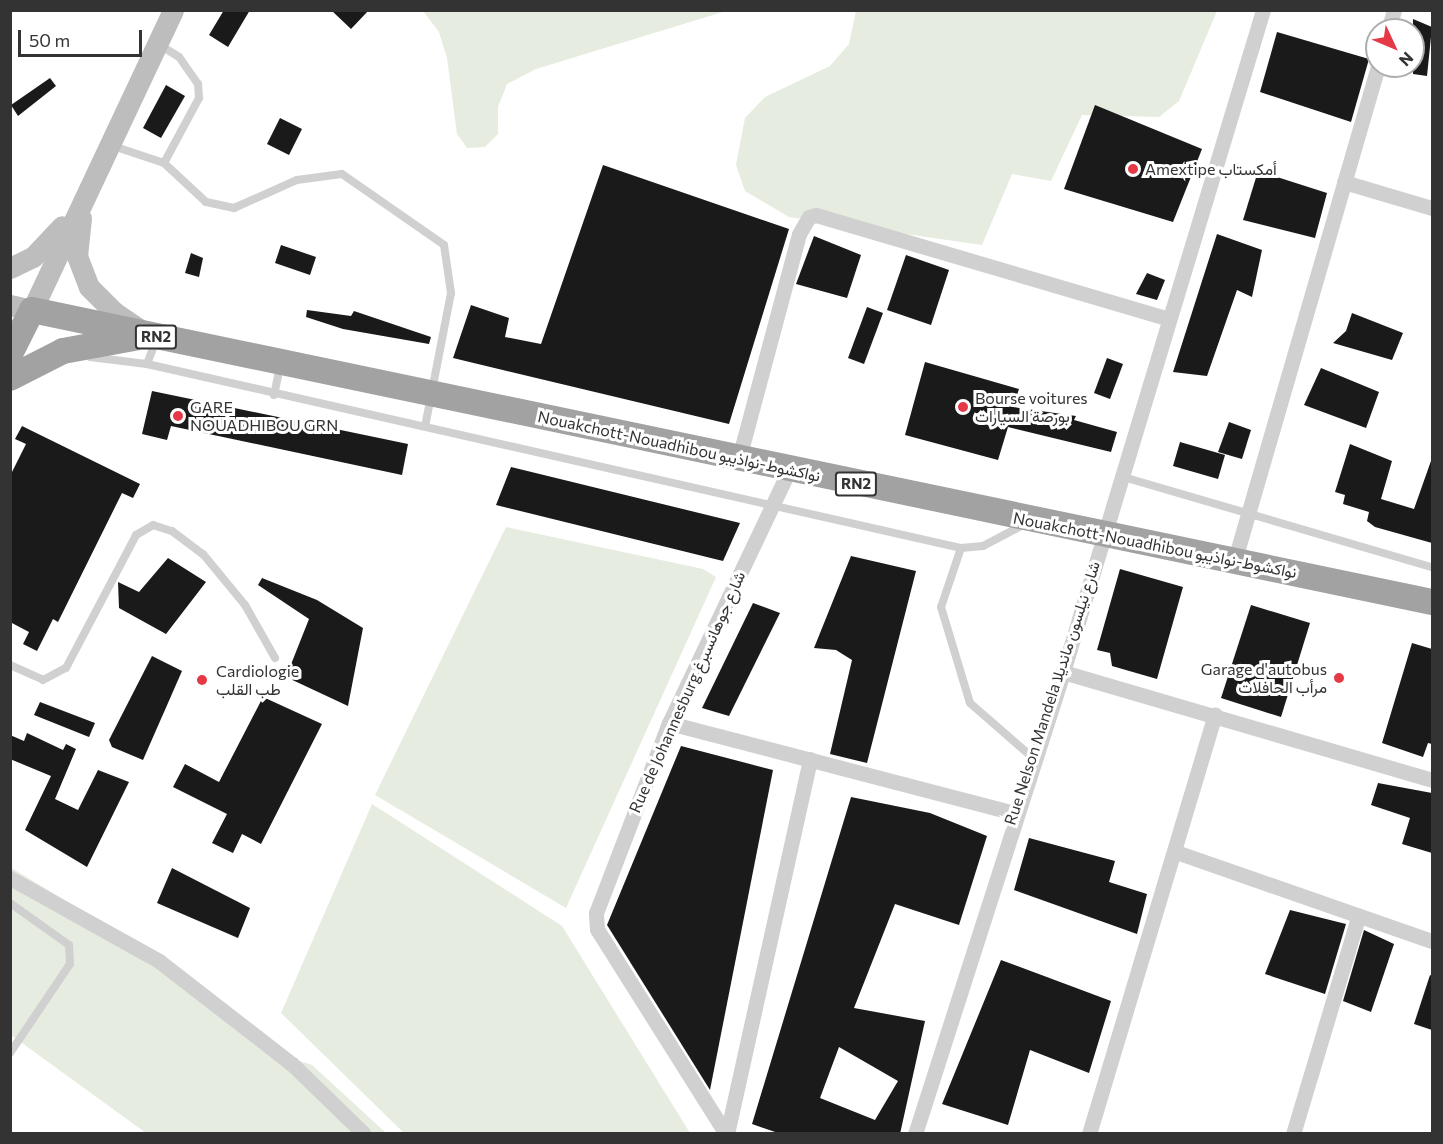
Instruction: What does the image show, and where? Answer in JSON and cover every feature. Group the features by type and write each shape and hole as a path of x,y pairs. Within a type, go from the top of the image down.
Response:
{"highway":[{"name":"Nouakchott-Nouadhibou نواكشوط-نواذيبو","path":"21,308 1032,521 1234,559 1432,600"},
{"path":"10,354 21,308"},
{"path":"10,378 40,361 92,344 154,336"}],"main road":[{"path":"21,308 92,180 173,10"},
{"path":"10,268 44,247 92,180"},
{"path":"92,180 76,238 82,270 100,300 154,336"}],"street":[{"name":"Rue Nelson Mandela شارع نيلسون مانديلا","path":"915,1133 1014,813 1063,672 1119,476 1263,10"},
{"path":"1234,559 1374,78"},
{"path":"1344,182 1432,208"},
{"path":"739,458 799,234 809,217 816,215 1167,318"},
{"name":"Rue de Johannesburg شارع جوهانسبرغ","path":"727,1134 597,929 604,882 669,723 789,470"},
{"path":"1063,672 1215,714 1432,780"},
{"path":"1089,1134 1176,852 1215,714"},
{"path":"669,723 1014,813"},
{"path":"727,1134 810,759"},
{"path":"1176,852 1432,941"},
{"path":"10,878 168,968 292,1064 364,1134"},
{"path":"1293,1134 1358,917"}],"lane":[{"path":"158,44 179,57 199,91 164,163"},
{"path":"109,145 164,163 206,202 234,208 297,180 342,174 444,245 451,293 434,394 426,427"},
{"path":"147,364 154,336"},
{"path":"40,361 87,357 147,364 274,395 773,503 961,548 982,546 1032,521"},
{"path":"274,395 280,362"},
{"path":"1119,476 1432,567"},
{"path":"10,665 43,680 66,668 136,535 153,525 172,531 203,554 245,605 275,658"},
{"path":"961,548 941,607 970,703 1033,758"},
{"path":"10,903 69,945 70,964 10,1053"}],"shaded area":[{"path":"423,11 726,11 536,69 507,84 498,107 498,134 485,147 467,148 457,134 447,58 439,32"},
{"path":"856,11 1217,11 1179,101 1159,117 1082,115 1051,181 1012,174 982,245 789,217 745,191 736,165 745,118 765,97 830,66 849,44"},
{"path":"506,527 703,569 716,577 566,908 375,795"},
{"path":"372,804 562,926 690,1133 404,1133 281,1013"},
{"path":"10,867 138,945 269,1051 312,1065 386,1133 146,1133 11,1035"}],"building":[{"path":"224,10 250,10 228,47 209,35"},
{"path":"331,10 369,10 351,29"},
{"path":"1425,24 1432,27 1427,76 1425,76"},
{"path":"1277,32 1365,58 1365,73 1351,122 1260,92"},
{"path":"50,78 56,86 18,116 11,105"},
{"path":"166,85 185,96 161,138 143,128"},
{"name":"Amextipe أمكستاب","path":"1095,105 1202,149 1173,222 1064,189"},
{"path":"280,118 302,129 289,155 267,144"},
{"path":"603,165 789,229 729,424 453,358 471,305 509,318 505,337 541,344"},
{"path":"1258,171 1327,193 1315,238 1243,220"},
{"path":"1217,234 1262,250 1252,297 1237,290 1207,376 1173,372"},
{"path":"814,236 861,255 847,298 796,284"},
{"path":"281,245 316,257 310,275 275,263"},
{"path":"191,253 203,258 199,277 185,273"},
{"path":"906,255 949,270 931,325 887,310"},
{"path":"1147,273 1165,280 1157,300 1136,294"},
{"path":"867,307 883,313 864,364 848,358"},
{"path":"307,310 351,316 354,311 431,337 429,344 343,329 306,317"},
{"path":"1352,313 1403,333 1392,360 1333,343 1346,331"},
{"path":"1107,358 1123,364 1110,399 1094,393"},
{"name":"Bourse voitures بورصة السيارات","path":"925,362 1019,389 1013,407 1076,416 1074,420 1117,432 1111,452 1008,427 998,460 905,435"},
{"path":"1321,368 1379,392 1366,428 1304,405"},
{"path":"152,391 408,444 402,475 171,426 167,440 142,434"},
{"path":"1229,422 1251,430 1242,459 1218,452"},
{"path":"22,426 140,484 133,498 122,493 58,622 53,619 37,651 23,644 29,632 10,622 10,476 26,444 15,439"},
{"path":"1180,442 1225,455 1218,479 1173,466"},
{"path":"1350,444 1392,461 1381,499 1414,509 1432,458 1432,543 1375,527 1367,521 1369,512 1343,504 1345,495 1335,492"},
{"path":"511,467 740,523 723,561 496,505"},
{"path":"851,556 916,571 867,763 830,754 852,660 836,650 814,648"},
{"path":"168,558 206,582 166,634 119,608 118,582 139,592"},
{"path":"1120,569 1183,587 1157,679 1112,666 1110,653 1097,650"},
{"path":"262,578 317,600 363,628 348,706 286,677 309,619 258,585"},
{"path":"753,603 780,613 729,716 702,708"},
{"path":"1251,605 1310,623 1281,717 1221,698"},
{"path":"1412,643 1432,649 1432,744 1428,743 1423,757 1382,743"},
{"path":"152,656 182,671 143,760 112,747 109,740"},
{"path":"263,697 322,724 261,844 242,834 233,853 212,843 227,814 173,787 185,764 219,782"},
{"path":"40,702 95,723 89,737 34,715"},
{"path":"27,733 63,750 66,744 76,749 55,799 78,810 98,770 129,782 87,867 25,830 51,776 10,759 10,735 24,741"},
{"path":"681,746 773,770 710,1090 607,925"},
{"path":"1378,783 1432,793 1432,853 1402,844 1410,818 1371,805"},
{"path":"851,797 930,813 987,836 959,925 895,904 854,1008 925,1021 900,1134 781,1134 752,1124","holes":["839,1047 898,1081 875,1120 820,1098"]},
{"path":"1029,838 1115,861 1109,882 1147,894 1137,934 1014,890"},
{"path":"172,868 250,908 238,938 157,903"},
{"path":"1290,910 1346,924 1325,994 1265,974"},
{"path":"1364,930 1394,944 1371,1012 1343,1001"},
{"path":"1001,960 1111,1001 1089,1073 1030,1050 1008,1125 942,1104"},
{"path":"1430,975 1432,976 1432,1030 1414,1024"}],"place":[{"name":"Amextipe أمكستاب","path":"1133,169"},
{"name":"Bourse voitures بورصة السيارات","path":"963,407"},
{"name":"GARE NOUADHIBOU GRN","path":"178,416"},
{"name":"Garage d'autobus مرأب الحافلات","path":"1339,678"},
{"name":"Cardiologie طب القلب","path":"202,680"}]}
